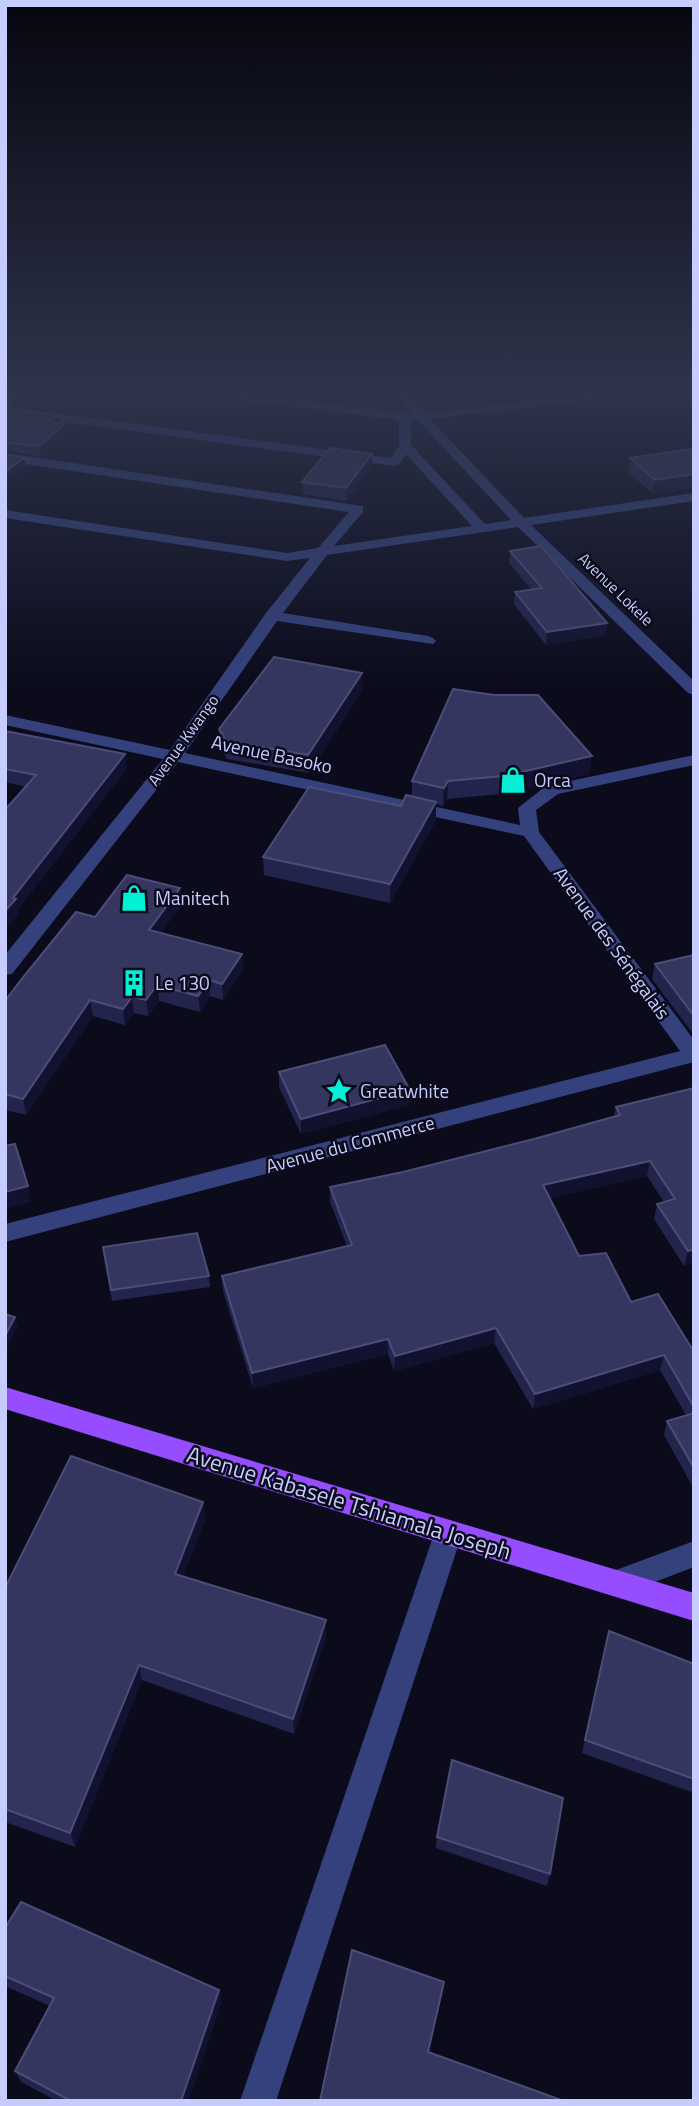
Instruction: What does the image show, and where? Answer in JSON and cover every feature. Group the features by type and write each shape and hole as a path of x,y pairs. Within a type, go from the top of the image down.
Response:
{"main road":[{"name":"Avenue Kabasele Tshiamala Joseph","path":"5,1398 448,1534 694,1606"}],"street":[{"name":"Avenue Kwango","path":"5,969 175,754 271,617 358,509 217,488"},
{"path":"445,488 482,528"},
{"name":"Avenue Lokele","path":"490,488 694,690"},
{"path":"5,514 287,557 694,497"},
{"path":"271,617 428,641"},
{"name":"Avenue Basoko","path":"5,720 175,754 530,832"},
{"path":"530,832 527,808 552,790 694,760"},
{"name":"Avenue des Sénégalais","path":"530,832 694,1055"},
{"name":"Avenue du Commerce","path":"5,1233 694,1055"},
{"path":"258,2101 448,1534"},
{"path":"618,1583 694,1554"}],"building":[{"path":"541,546 607,623 547,632 515,592 542,588 510,551"},
{"path":"274,657 362,673 308,755 226,741 219,729"},
{"path":"453,689 494,695 538,695 592,756 503,776 448,781 444,788 412,781"},
{"path":"5,731 125,754 5,911 5,810 36,775 5,769"},
{"path":"309,787 401,806 406,795 436,802 390,884 263,857"},
{"path":"127,875 180,888 149,930 242,954 222,984 209,980 198,996 157,985 146,1000 132,997 123,1009 90,1000 23,1099 5,1094 5,1001 76,912 95,917"},
{"path":"694,955 694,1016 655,964"},
{"path":"385,1045 410,1090 301,1119 279,1072"},
{"path":"694,1088 694,1249 688,1251 657,1204 675,1199 650,1161 543,1185 579,1256 606,1253 631,1302 658,1294 694,1352 694,1407 664,1355 535,1394 496,1328 395,1356 388,1339 252,1373 222,1276 352,1245 330,1187 403,1172 534,1139 620,1115 616,1107"},
{"path":"15,1144 28,1186 5,1192 5,1146"},
{"path":"197,1233 209,1276 111,1290 103,1247"},
{"path":"5,1314 15,1317 5,1336"},
{"path":"694,1413 694,1468 667,1421"},
{"path":"71,1456 203,1502 175,1574 326,1620 293,1719 139,1665 70,1833 5,1809 5,1588"},
{"path":"609,1631 694,1664 694,1779 585,1740"},
{"path":"452,1760 563,1798 550,1874 437,1837"},
{"path":"21,1902 219,1990 181,2101 71,2101 15,2071 54,1998 5,1976 5,1928"},
{"path":"352,1950 444,1982 428,2052 564,2101 320,2101"}],"place":[{"name":"Orca","path":"513,780"},
{"name":"Manitech","path":"134,898"},
{"name":"Le 130","path":"134,983"},
{"name":"Greatwhite","path":"339,1091"}]}
